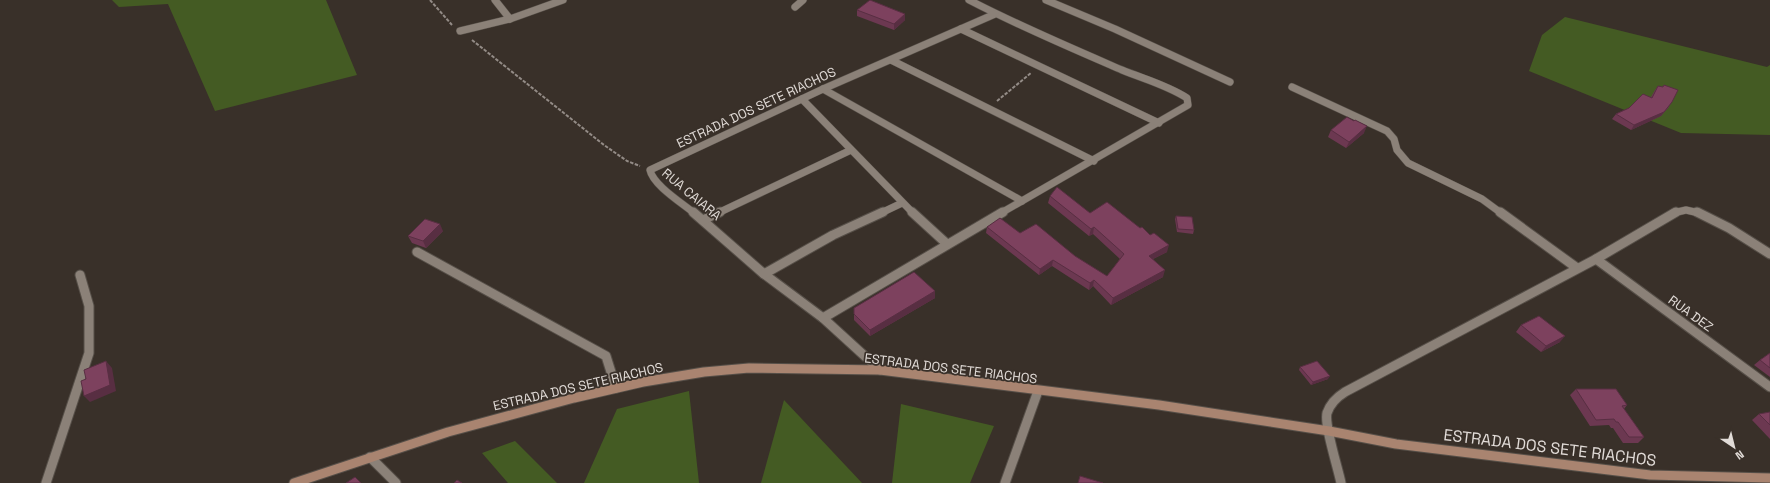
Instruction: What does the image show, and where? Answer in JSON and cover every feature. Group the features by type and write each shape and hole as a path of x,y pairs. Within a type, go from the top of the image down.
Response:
{"street":[{"path":"495,0 510,19"},
{"path":"460,31 510,19 563,0"},
{"path":"795,7 803,0"},
{"path":"823,318 947,244 1186,107 1188,101 1176,91 1124,71 995,14 969,0"},
{"path":"1046,0 1115,29 1230,82"},
{"name":"ESTRADA DOS SETE RIACHOS","path":"650,170 802,99 995,14"},
{"path":"961,29 1159,123"},
{"path":"891,60 1094,161"},
{"path":"1292,87 1387,132 1394,139 1397,150 1408,163 1482,199 1577,268"},
{"path":"823,90 1022,201"},
{"path":"802,99 902,203 947,244"},
{"path":"703,220 851,150"},
{"name":"RUA CAIARA","path":"650,170 651,175 656,182 703,220 764,274 823,318 880,370"},
{"path":"764,274 833,236 902,203"},
{"path":"1341,483 1329,431 1327,412 1330,405 1345,392 1596,259 1670,214 1687,210 1692,211 1713,220 1770,254"},
{"path":"417,252 606,356 616,388"},
{"name":"RUA DEZ","path":"1596,259 1770,387"},
{"path":"46,483 89,353 89,306 80,274"},
{"name":"ESTRADA DOS SETE RIACHOS","path":"294,483 448,432 616,388 704,372 749,368 880,370 1159,405 1329,431 1396,444 1650,475 1770,478"},
{"path":"1005,483 1038,391"},
{"path":"370,458 396,483"}],"path":[{"name":"RUA CAIARA","path":"430,0 452,25 626,161 650,170"},
{"path":"988,108 1040,66"}],"green space":[{"path":"112,0 326,0 357,75 215,111 168,4 119,7"},
{"path":"1565,17 1767,67 1770,65 1770,135 1681,133 1529,71 1542,35"},
{"path":"689,391 699,483 584,483 617,409"},
{"path":"784,400 862,483 761,483"},
{"path":"901,404 994,426 970,483 892,483"},
{"path":"515,441 557,483 508,483 482,453"}],"building":[{"path":"870,0 905,14 894,24 857,10"},
{"path":"1664,85 1678,90 1672,102 1664,112 1634,125 1616,114 1629,108 1643,94 1652,98 1658,86 1663,87"},
{"path":"1347,117 1367,126 1349,142 1331,130"},
{"path":"1057,187 1090,213 1107,202 1140,228 1142,227 1150,235 1154,233 1169,245 1149,256 1165,270 1113,298 1094,280 1090,283 1053,260 1040,269 987,227 1000,218 1020,233 1036,224 1075,256 1107,276 1124,254 1094,227 1091,229 1050,196"},
{"path":"1176,216 1192,217 1194,230 1178,229"},
{"path":"425,219 440,224 423,241 408,236"},
{"path":"914,272 935,291 870,330 854,314 854,308"},
{"path":"1539,316 1565,336 1546,346 1521,325"},
{"path":"1770,353 1770,368 1760,360"},
{"path":"106,361 110,385 84,396 81,381 86,379 84,370"},
{"path":"1317,361 1330,376 1313,382 1300,367"},
{"path":"1576,389 1616,389 1627,405 1622,406 1644,437 1629,437 1614,419 1596,420"},
{"path":"1770,412 1770,425 1759,414"},
{"path":"1080,476 1103,483 1078,483"},
{"path":"355,477 361,483 346,483"},
{"path":"457,480 462,483 454,483"}]}
